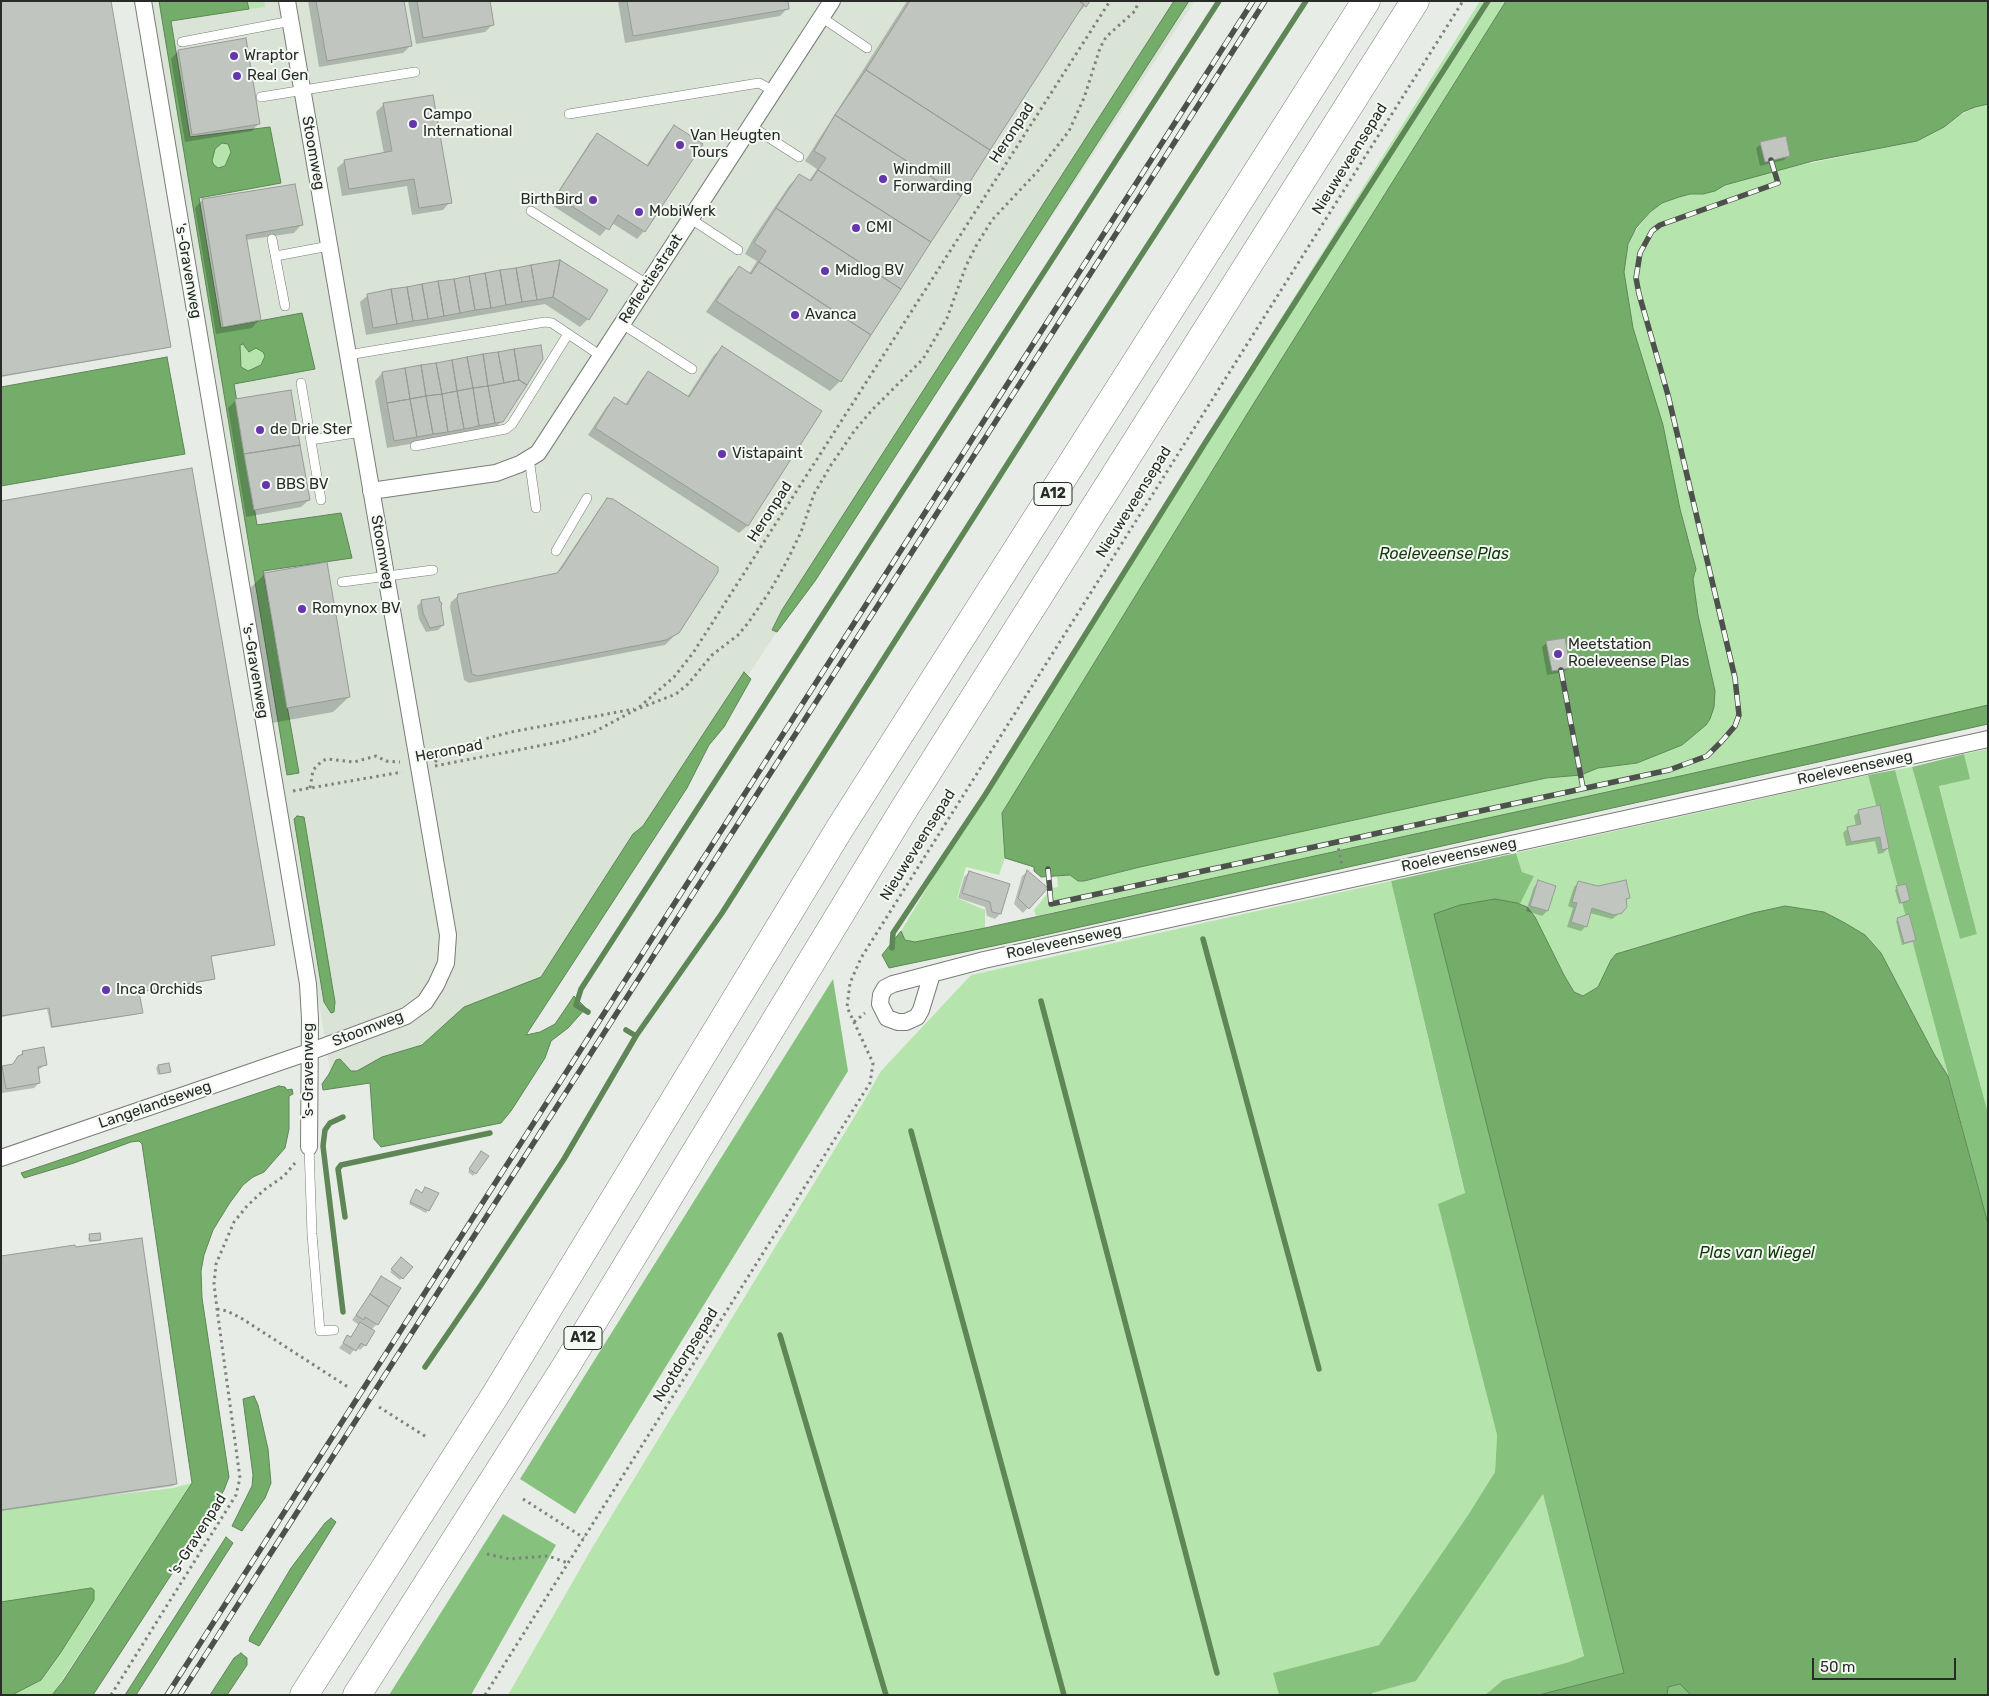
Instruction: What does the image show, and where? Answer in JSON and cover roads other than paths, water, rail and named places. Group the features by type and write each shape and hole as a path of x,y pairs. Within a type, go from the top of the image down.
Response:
{"highway":[{"name":"A12","path":"304,1695 506,1379 840,828 1366,1"},
{"name":"A12","path":"357,1695 566,1366 801,975 909,801 1415,1"}],"street":[{"name":"'s-Gravenweg","path":"143,1 308,984 309,1148"},
{"name":"Stoomweg","path":"288,1 386,576 425,768 448,936 446,963 436,985 424,1002 406,1016 309,1052"},
{"name":"Reflectiestraat","path":"371,491 496,473 520,464 538,453 832,1"},
{"name":"Roeleveenseweg","path":"932,974 984,960 1988,739"},
{"name":"Langelandseweg","path":"1,1158 309,1052"}],"lane":[{"path":"821,17 867,48"},
{"path":"182,42 291,21"},
{"path":"262,97 415,72"},
{"path":"569,114 759,83 774,91"},
{"path":"751,126 799,157"},
{"path":"531,211 648,284"},
{"path":"691,219 738,250"},
{"path":"272,239 284,306"},
{"path":"276,256 329,246"},
{"path":"348,354 545,322 552,323 601,356"},
{"path":"622,324 692,369"},
{"path":"415,446 506,429 512,424 568,334"},
{"path":"301,383 321,500"},
{"path":"311,440 361,432"},
{"path":"529,458 536,508"},
{"path":"556,551 587,498"},
{"path":"342,582 434,570"},
{"name":"'s-Gravenweg","path":"309,1148 312,1234 320,1331 334,1330"}],"water":[{"path":"159,1 247,1 249,9 171,21 190,137 270,127 281,183 199,198 221,328 302,313 315,369 234,384 257,525 341,513 352,558 263,571 299,773 287,775","holes":["222,143 228,144 231,152 225,166 218,168 212,161 215,149","243,344 249,352 256,348 263,352 265,356 261,365 248,371 241,367 240,345"]},
{"path":"1174,1 1189,1 815,581 777,632 772,630 782,610"},
{"name":"Roeleveense Plas","path":"1506,1 1988,1 1988,104 1963,112 1944,127 1917,141 1813,161 1725,185 1715,191 1703,194 1690,194 1662,203 1650,212 1636,228 1628,244 1624,272 1633,328 1663,425 1680,509 1696,569 1693,579 1698,615 1715,691 1714,707 1710,719 1706,725 1682,745 1637,763 1598,768 1581,775 1546,778 1084,881 1078,881 1070,875 1041,877 1034,871 1034,867 1005,858 1002,813 1249,411"},
{"path":"167,357 185,454 1,486 1,387"},
{"path":"744,672 751,679 724,727 709,745 687,788 526,1035 540,1032 555,1024 574,996 586,1008 568,1028 551,1041 545,1058 511,1111 501,1123 381,1147 374,1139 370,1083 323,1090 322,1084 336,1060 340,1059 351,1071 357,1071 382,1057 422,1045 464,1007 541,977 633,834 643,826"},
{"path":"1988,705 1988,724 889,968 882,955 901,931 905,940 915,942 985,928 1694,773"},
{"path":"297,816 304,817 335,1002 334,1012 331,1013 324,1002 294,819"},
{"name":"Plas van Wiegel","path":"1495,899 1527,907 1535,917 1574,992 1583,996 1598,987 1611,960 1616,954 1753,913 1785,906 1824,912 1865,935 1881,953 1934,1054 1948,1076 1988,1224 1988,1695 1691,1695 1680,1684 1668,1687 1667,1695 1539,1695 1624,1673 1434,914 1460,905"},
{"path":"279,1086 285,1087 287,1090 292,1089 293,1094 289,1096 289,1129 285,1148 264,1172 253,1177 243,1185 229,1204 213,1230 204,1255 201,1271 202,1298 229,1477 224,1490 199,1532 93,1695 52,1695 192,1483 142,1144 139,1141 131,1142 74,1163 24,1178 21,1173"},
{"path":"254,1396 258,1405 268,1449 271,1483 265,1498 242,1531 232,1526 252,1486 253,1475 243,1399"},
{"path":"331,1518 336,1522 259,1646 249,1641 291,1568 325,1523"},
{"path":"226,1537 233,1543 136,1695 125,1695"},
{"path":"91,1588 94,1590 94,1600 41,1680 12,1695 1,1695 1,1602"},
{"path":"241,1653 247,1658 247,1665 227,1695 210,1695 234,1658"}],"waterway":[{"path":"588,1012 576,1005 581,989 1219,1"},
{"path":"425,1367 564,1159 636,1036 722,913 1078,353 1306,1"},
{"path":"892,948 893,933 985,795 1205,443 1488,1"},
{"path":"1203,939 1319,1369"},
{"path":"1041,1001 1217,1673"},
{"path":"626,1030 636,1036"},
{"path":"343,1117 330,1123 325,1130 323,1146 343,1312"},
{"path":"911,1131 1064,1695"},
{"path":"345,1217 338,1169 341,1165 490,1133"},
{"path":"780,1335 886,1695"}],"railway":[{"path":"167,1695 1253,1"},
{"path":"180,1695 1265,1"},
{"path":"1048,869 1051,904 1669,770 1707,756 1735,726 1739,715 1735,678 1668,395 1636,278 1640,253 1652,231 1660,225 1778,183 1771,160"},
{"path":"1561,670 1583,788"}],"place":[{"name":"Wraptor","path":"234,56"},
{"name":"Real Gen","path":"237,76"},
{"name":"Campo International","path":"413,124"},
{"name":"Van Heugten Tours","path":"680,145"},
{"name":"Windmill Forwarding","path":"883,179"},
{"name":"BirthBird","path":"593,200"},
{"name":"MobiWerk","path":"639,212"},
{"name":"CMI","path":"856,228"},
{"name":"Midlog BV","path":"825,271"},
{"name":"Avanca","path":"795,315"},
{"name":"de Drie Ster","path":"260,430"},
{"name":"Vistapaint","path":"722,454"},
{"name":"BBS BV","path":"266,485"},
{"name":"Romynox BV","path":"302,609"},
{"name":"Meetstation Roeleveense Plas","path":"1558,654"},
{"name":"Inca Orchids","path":"106,990"}]}
